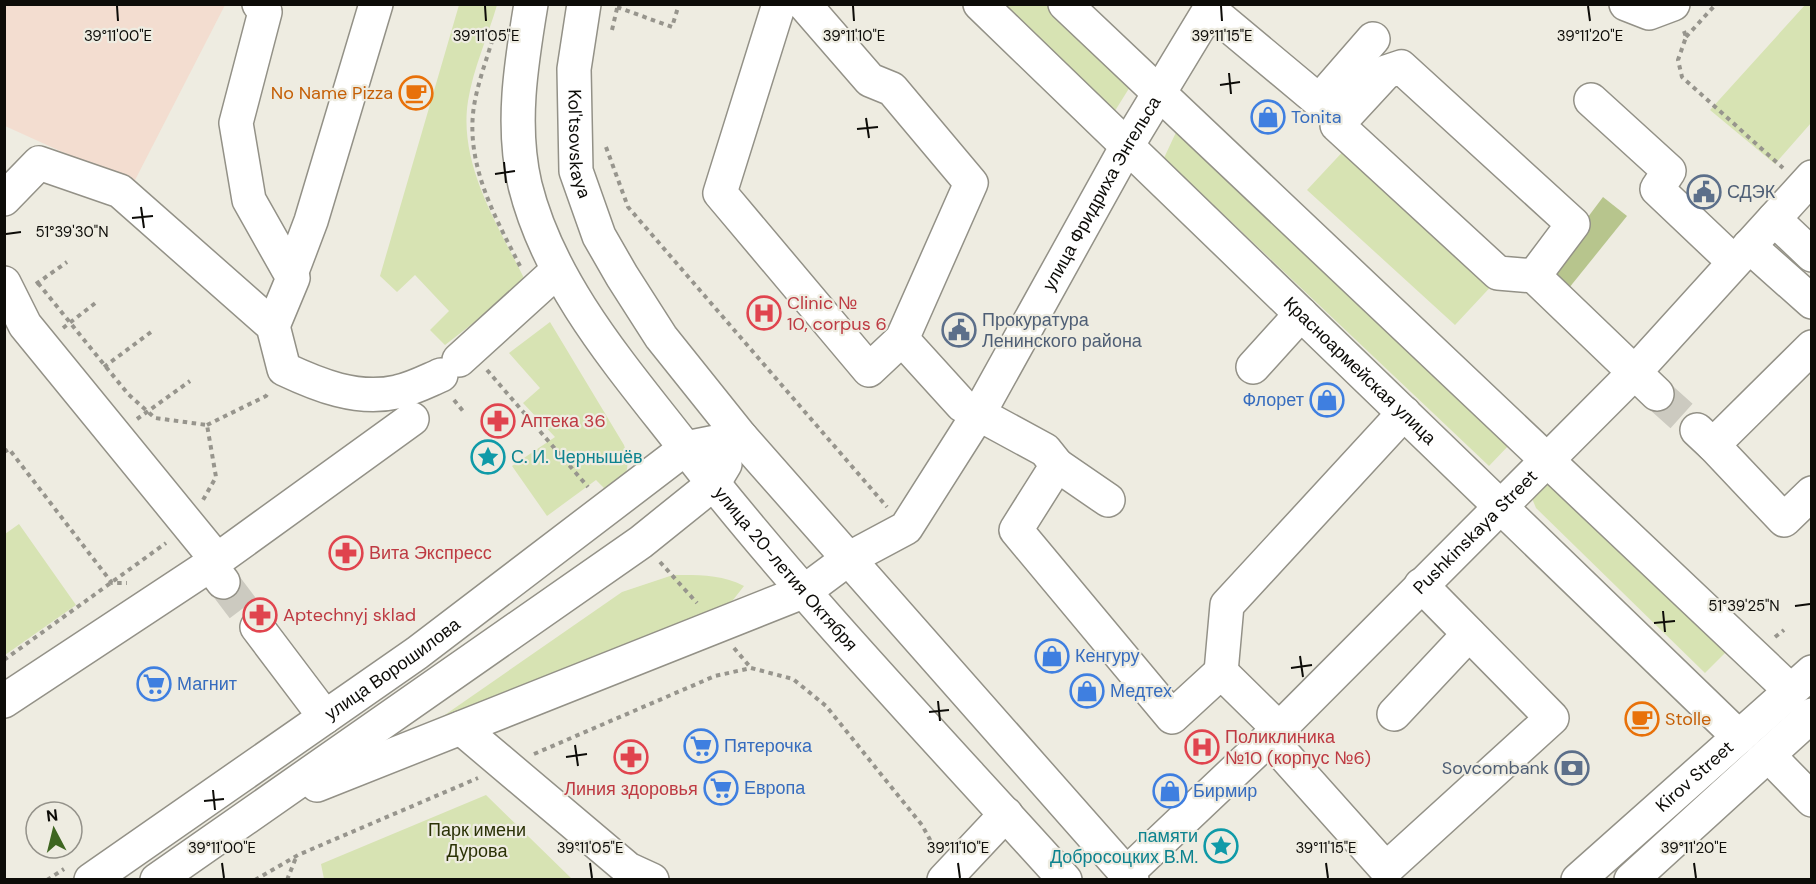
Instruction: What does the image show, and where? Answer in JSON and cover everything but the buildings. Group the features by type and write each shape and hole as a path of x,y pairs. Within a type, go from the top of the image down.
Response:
{"main road":[{"path":"259,4 265,12 236,123 249,200 293,278 273,326"},
{"path":"291,274 311,221 376,4"},
{"name":"улица 20-летия Октября","path":"531,4 520,71 520,153 525,187 557,271 650,403 713,484 805,591 1065,879"},
{"name":"Kol'tsovskaya","path":"584,4 574,69 576,171 599,236 661,337 741,437"},
{"path":"779,4 720,193 869,370 902,339 972,183 892,89 870,80 804,4"},
{"name":"Красноармейская улица","path":"980,4 1739,737"},
{"path":"1065,4 1546,461 1805,693"},
{"path":"1626,4 1649,13 1677,15"},
{"path":"1211,7 1319,101 1373,39"},
{"name":"улица Фридриха Энгельса","path":"266,806 805,591 848,559 906,528 979,413 1127,146 1211,7"},
{"path":"1534,276 1573,224 1401,67 1386,72 1337,125 1498,273 1534,276 1646,383"},
{"path":"1590,100 1669,171 1657,189 1742,254 1812,302"},
{"path":"4,199 39,163 120,191 273,326 284,369 317,385 357,394 396,392 461,367 557,271"},
{"name":"Pushkinskaya Street","path":"1129,877 1546,461 1646,383 1742,254 1774,219 1799,174"},
{"path":"1774,219 1812,255"},
{"path":"21,312 76,387 189,527 217,569"},
{"path":"1253,367 1302,314"},
{"path":"902,339 962,405 1045,450 1058,465 1108,500"},
{"path":"1812,348 1705,438 1784,520 1812,493"},
{"path":"1058,465 1016,530 1172,717 1221,672 1227,604 1404,412"},
{"path":"4,701 217,569 412,419"},
{"path":"686,448 741,437"},
{"path":"157,879 266,806 641,542 713,484 741,437"},
{"path":"741,437 1129,877"},
{"name":"улица Ворошилова","path":"91,879 417,653 686,448"},
{"path":"1221,672 1386,869 1552,718 1421,585"},
{"path":"257,627 326,717"},
{"path":"1394,714 1469,634"},
{"name":"Kirov Street","path":"1578,879 1739,737 1805,693"},
{"name":"Kirov Street","path":"1631,879 1768,755 1805,693"},
{"path":"460,728 628,869 652,879"},
{"path":"1768,755 1812,800"},
{"path":"946,877 1006,814"}],"path":[{"path":"617,7 672,27 679,4"},
{"path":"1716,4 1686,37 1678,60 1682,77 1799,174"},
{"path":"1677,15 1686,37"},
{"path":"603,136 616,179 628,207 906,528"},
{"path":"21,312 67,262"},
{"path":"70,323 98,301"},
{"path":"21,312 70,323 128,394 155,418 207,425 266,396 284,369"},
{"path":"21,312 70,323"},
{"path":"76,387 151,332"},
{"path":"461,367 591,491"},
{"path":"115,435 190,381"},
{"path":"4,660 189,527 216,477 207,425"},
{"path":"4,453 9,449 112,583"},
{"path":"255,879 298,855 715,676 751,668 793,679 826,706 922,825 946,877"},
{"path":"287,879 298,855"}],"shaded area":[{"path":"5,5 225,5 133,184 5,126"}],"green space":[{"path":"459,5 497,5 473,77 468,101 469,149 483,195 526,282 445,345 430,330 449,311 415,275 397,292 380,276"},
{"path":"999,5 1050,5 1133,82 1113,114"},
{"path":"1805,5 1811,5 1811,123 1775,164 1710,110"},
{"path":"1178,128 1511,443 1489,466 1164,158"},
{"path":"1349,145 1497,280 1455,325 1307,190"},
{"path":"1603,197 1627,216 1569,288 1549,269"},
{"path":"550,322 624,445 627,467 624,478 611,495 596,480 547,516 512,466 555,437 523,403 540,388 509,353"},
{"path":"1545,480 1733,645 1705,673 1536,508 1531,496"},
{"path":"19,524 76,605 5,655 5,534"},
{"path":"673,575 718,577 744,586 733,600 707,615 426,728 622,592"},
{"name":"Парк имени Дурова","path":"486,795 572,879 324,879 321,864"}],"tunnel":[{"path":"1657,394 1697,430"},
{"path":"223,582 257,627"}],"place":[{"name":"No Name Pizza","path":"416,93"},
{"name":"Tonita","path":"1268,117"},
{"name":"СДЭК","path":"1704,192"},
{"name":"Clinic № 10, corpus 6","path":"764,313"},
{"name":"Прокуратура Ленинского района","path":"959,330"},
{"name":"Флорет","path":"1327,400"},
{"name":"Аптека 36","path":"498,421"},
{"name":"С. И. Чернышёв","path":"488,457"},
{"name":"Вита Экспресс","path":"346,553"},
{"name":"Aptechnyj sklad","path":"260,615"},
{"name":"Кенгуру","path":"1052,656"},
{"name":"Магнит","path":"154,684"},
{"name":"Медтех","path":"1087,691"},
{"name":"Stolle","path":"1642,719"},
{"name":"Пятерочка","path":"701,746"},
{"name":"Поликлиника №10 (корпус №6)","path":"1202,747"},
{"name":"Линия здоровья","path":"631,757"},
{"name":"Sovcombank","path":"1572,768"},
{"name":"Европа","path":"721,788"},
{"name":"Бирмир","path":"1170,791"},
{"name":"памяти Добросоцких В.М.","path":"1221,846"}]}
